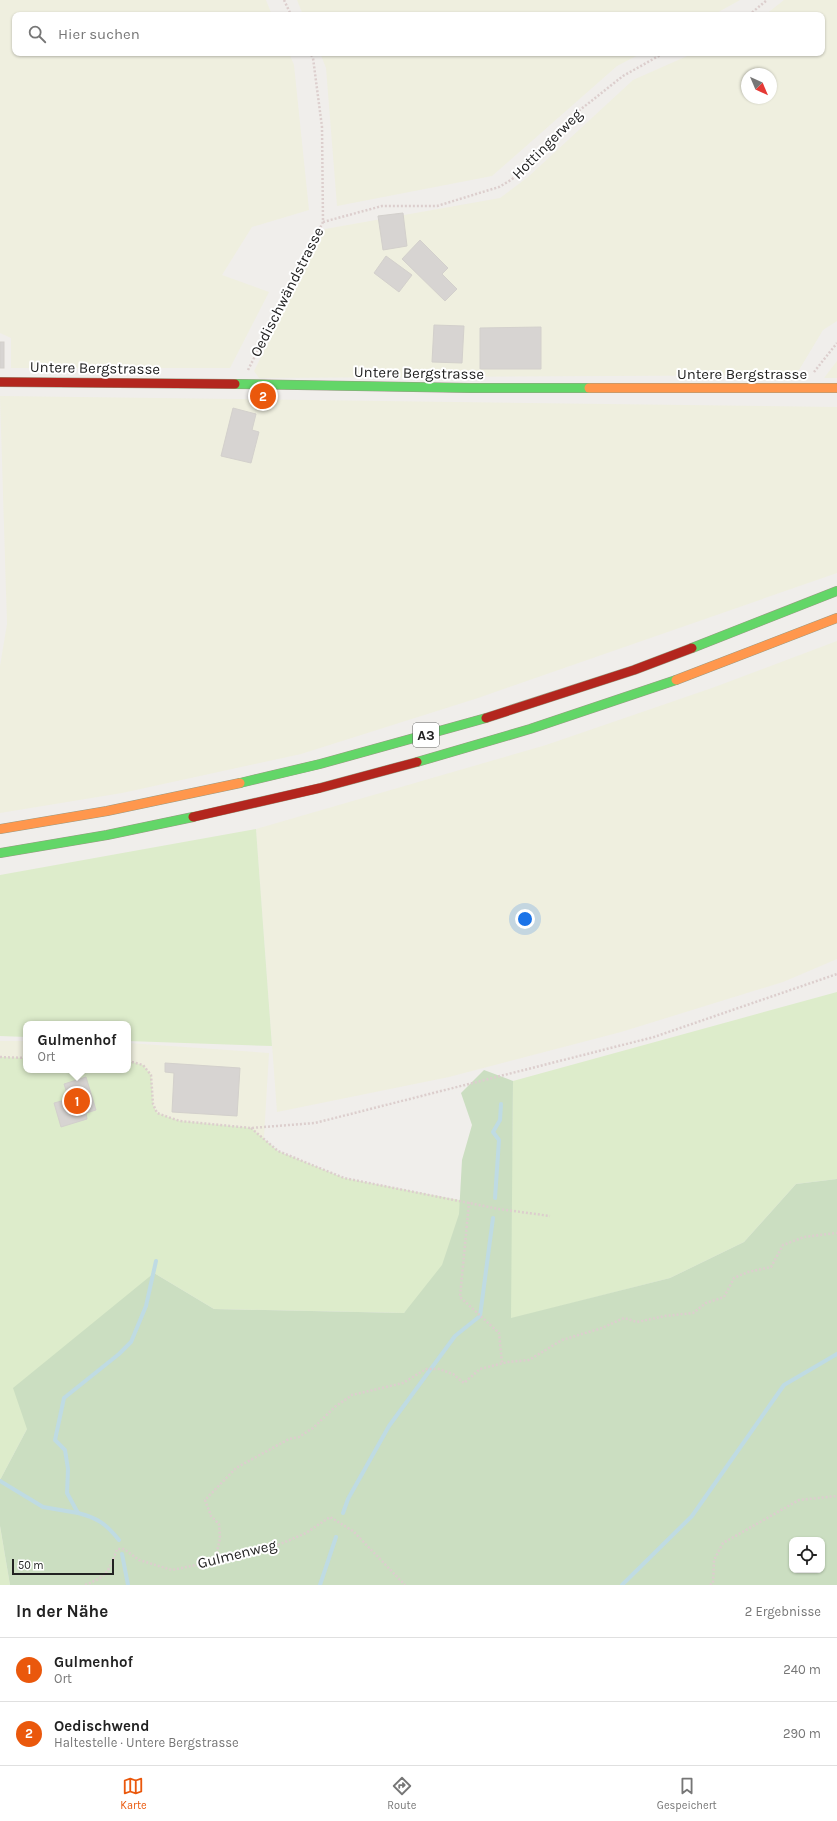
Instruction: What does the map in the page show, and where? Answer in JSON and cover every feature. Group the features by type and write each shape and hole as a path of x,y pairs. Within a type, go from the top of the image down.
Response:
{"main road":[{"name":"Untere Bergstrasse","path":"0,382 36,381 471,388 837,388"},
{"name":"A3","path":"0,829 113,809 221,786 342,758 447,729 520,707 650,664 726,636 837,591"},
{"name":"A3","path":"0,853 116,833 222,811 416,764 545,725 648,690 705,670 837,618"}],"path":[{"path":"284,0 290,12"},
{"path":"753,12 767,0"},
{"name":"Oedischwändstrasse","path":"240,385 323,222 322,126 312,56"},
{"name":"Hottingerweg","path":"323,222 382,206 437,206 499,187 521,172 570,118 623,76 659,56"},
{"path":"807,388 816,369 837,343"},
{"path":"131,1062 143,1065 151,1075 153,1104 157,1112 180,1121 251,1128 315,1123 646,1039 837,974"},
{"path":"0,1057 23,1058"},
{"path":"251,1128 278,1151 344,1178 550,1216"},
{"path":"468,1202 460,1296 499,1333 502,1364"},
{"path":"215,1561 220,1538 219,1524 211,1516 205,1500 236,1468 289,1439 299,1437 313,1428 336,1406 352,1395 402,1383 426,1369 439,1369 453,1374 464,1384 480,1369 529,1360 562,1340 602,1328 624,1318 637,1322 665,1316 693,1313 706,1303 724,1297 734,1278 748,1272 771,1267 783,1245 804,1237 837,1233"},
{"path":"710,1585 713,1583 714,1560 723,1542 799,1500 837,1496"},
{"name":"Gulmenweg","path":"85,1585 95,1581 109,1571 116,1548 124,1549 139,1560 172,1570 264,1551 306,1532 330,1517 354,1531 405,1585"}],"green space":[{"path":"0,0 266,0 271,12 12,12 12,56 290,56 294,65 309,210 252,227 222,275 269,292 230,368 11,368 11,338 0,333"},
{"path":"297,0 740,0 718,12 302,12"},
{"path":"784,0 837,0 837,321 823,330 796,375 259,378 254,371 325,229 500,198 528,177 633,80 687,56 825,56 825,12 769,12"},
{"path":"321,56 636,56 617,66 492,176 337,206 326,68"},
{"path":"837,361 837,378 824,378"},
{"path":"0,396 837,407 837,573 478,698 301,754 122,793 0,813 0,666 7,624"},
{"path":"837,641 837,959 783,982 621,1032 449,1077 277,1112 256,829 546,745 712,688"},
{"path":"256,829 272,1046 131,1041 131,1021 23,1021 23,1037 0,1036 0,875"},
{"path":"837,992 837,1179 796,1184 744,1242 670,1278 510,1319 513,1081"},
{"path":"0,1041 23,1041 23,1073 131,1073 131,1043 269,1053 262,1170 0,1064"},
{"path":"0,1057 23,1058 23,1073 131,1073 131,1062 143,1065 151,1075 153,1105 157,1113 180,1121 251,1128 278,1151 344,1178 469,1202 455,1263 404,1313 214,1309 154,1273 27,1429 0,1480"},
{"path":"484,1070 513,1081 511,1318 670,1278 744,1242 796,1184 837,1179 837,1585 10,1585 0,1526 0,1480 27,1429 13,1388 154,1273 214,1309 404,1313 442,1265 459,1214 462,1160 472,1125 461,1093"},
{"path":"0,1526 10,1585 0,1585"}],"building":[{"path":"403,213 407,246 383,250 378,216"},
{"path":"420,240 448,268 442,274 457,289 445,301 402,259"},
{"path":"386,256 412,275 399,292 374,273"},
{"path":"434,325 464,326 462,363 432,362"},
{"path":"541,327 541,369 480,369 480,328"},
{"path":"0,342 4,342 4,368 0,368"},
{"path":"233,408 256,414 252,430 259,432 251,463 221,456"},
{"path":"165,1063 240,1068 237,1116 172,1112 174,1073 165,1072"},
{"path":"86,1077 96,1110 86,1113 87,1119 61,1127 54,1103 69,1099 64,1084"}],"waterway":[{"path":"495,1198 499,1140 493,1132 500,1120 501,1104"},
{"path":"343,1513 348,1499 389,1426 455,1336 480,1316 493,1218"},
{"path":"119,1540 101,1522 78,1513 67,1493 68,1469 65,1450 55,1440 64,1398 119,1354 131,1342 146,1306 156,1261"},
{"path":"622,1585 692,1516 784,1385 837,1354"},
{"path":"0,1481 43,1507 78,1513"},
{"path":"320,1585 336,1537"},
{"path":"122,1554 128,1585"}],"traffic: fast":[{"path":"235,384 471,388 589,388"},
{"path":"692,648 837,591"},
{"path":"417,762 530,729 676,680"},
{"path":"240,783 320,764 486,718"},
{"path":"0,853 107,835 193,817"}],"traffic: slow":[{"path":"589,388 837,388"},
{"path":"676,680 837,618"},
{"path":"0,829 107,811 240,783"}],"traffic: jam":[{"path":"0,382 235,384"},
{"path":"486,718 634,670 692,648"},
{"path":"193,817 320,788 417,762"}],"place":[{"name":"Oedischwend","path":"263,396"},
{"name":"Gulmenhof","path":"77,1101"}]}
